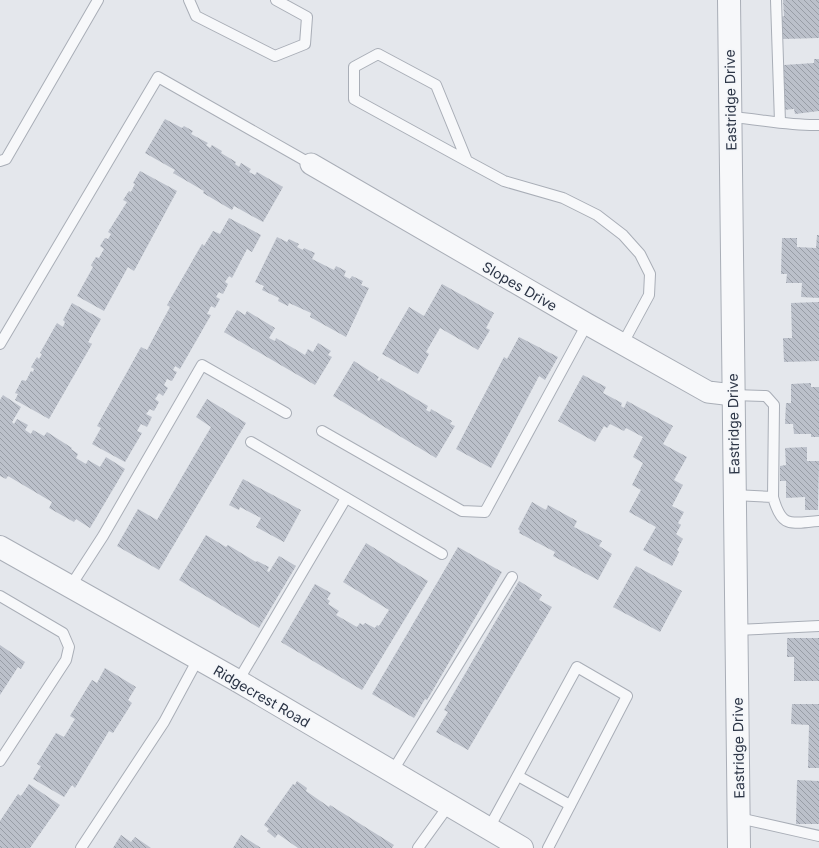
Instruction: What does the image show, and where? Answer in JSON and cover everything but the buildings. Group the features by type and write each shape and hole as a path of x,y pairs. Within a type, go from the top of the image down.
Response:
{"street":[{"name":"Eastridge Drive","path":"729,0 734,495 740,848"},
{"name":"Slopes Drive","path":"311,164 622,345 708,392 733,395"},
{"name":"Ridgecrest Road","path":"0,547 238,681 522,848"}],"lane":[{"path":"0,161 6,159 98,0"},
{"path":"189,0 196,16 275,56 305,44 307,17 276,0"},
{"path":"776,0 780,122"},
{"path":"467,161 436,85 378,54 354,67 354,99 467,161 504,181 563,198 597,215 623,235 640,254 650,274 649,295 622,345"},
{"path":"0,344 158,77 311,164"},
{"path":"730,117 780,122 796,126 819,125"},
{"path":"322,431 462,511 485,512 587,324"},
{"path":"70,587 103,536 202,365 286,413"},
{"path":"733,395 766,396 774,405 773,497 778,514 783,520 791,523 819,521"},
{"path":"251,442 442,554"},
{"path":"734,495 773,497"},
{"path":"238,681 346,498"},
{"path":"392,772 512,577"},
{"path":"0,596 63,633 68,647 66,660 0,761"},
{"path":"736,630 819,626"},
{"path":"81,848 164,722 198,659"},
{"path":"489,828 576,667 627,696 548,848"},
{"path":"518,776 570,806"},
{"path":"418,848 449,805"},
{"path":"739,818 819,836"}]}
